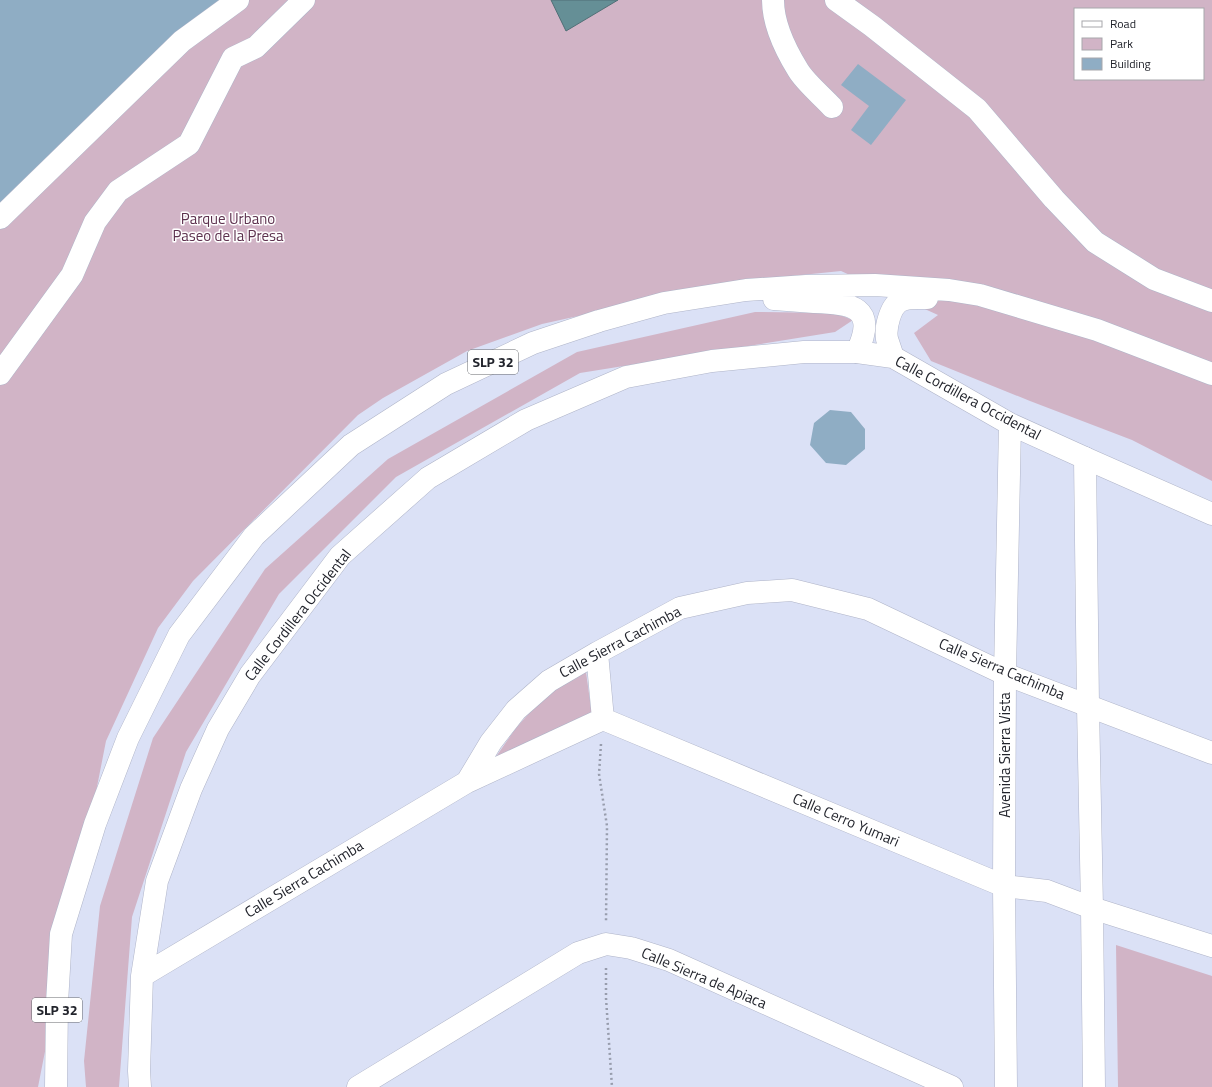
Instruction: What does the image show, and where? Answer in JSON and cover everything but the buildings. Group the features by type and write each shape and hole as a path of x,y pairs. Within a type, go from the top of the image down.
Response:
{"street":[{"path":"0,218 182,41 238,0"},
{"path":"0,374 72,275 95,222 118,191 189,144 234,58 256,47 304,0"},
{"path":"773,0 773,8 779,33 798,71 832,107"},
{"path":"836,0 872,26 977,110 1054,199 1095,242 1154,279 1212,301"},
{"name":"SLP 32","path":"56,1087 57,1003 61,934 95,824 128,738 179,635 254,536 351,445 446,384 533,343 599,320 664,303 746,290 806,286 875,285 949,290 980,295 1097,330 1212,374"},
{"path":"746,290 766,299 845,304 858,309 864,319 864,330 862,341 857,352"},
{"path":"893,357 887,338 887,323 892,309 901,300 916,298 940,299 980,304 1014,305"},
{"name":"Calle Cordillera Occidental","path":"140,1087 139,1071 142,976 157,881 191,789 218,729 250,675 340,556 428,478 526,420 626,377 712,361 804,352 857,352 893,357 1010,424 1212,514"},
{"name":"Avenida Sierra Vista","path":"1006,1087 1004,886 1005,674 1010,424"},
{"path":"1085,458 1094,1087"},
{"name":"Calle Sierra Cachimba","path":"467,782 491,742 516,710 549,681 680,608 747,593 792,590 868,609 1005,674 1212,753"},
{"path":"597,653 603,719"},
{"name":"Calle Sierra Cachimba","path":"142,976 467,782 603,719"},
{"name":"Calle Cerro Yumari","path":"603,719 1004,886 1046,891 1092,908 1212,946"},
{"name":"Calle Sierra de Apiaca","path":"358,1087 578,953 606,944 631,948 668,960 952,1087"}],"path":[{"path":"603,719 599,774 607,826 606,998 612,1087"}],"green space":[{"name":"Parque Urbano Paseo de la Presa","path":"0,0 1212,0 1212,481 1132,440 931,361 914,333 938,315 841,271 732,282 542,324 467,351 383,398 358,415 193,581 158,628 106,741 38,1087 0,1087"},
{"path":"755,312 834,313 853,320 835,332 580,373 396,477 279,594 186,752 132,917 119,1087 86,1087 84,1061 100,906 153,738 265,569 388,459 577,352"},
{"path":"586,672 592,715 493,761 516,728 540,701 558,685"},
{"path":"1116,945 1212,976 1212,1087 1118,1087"}],"shaded area":[{"path":"551,0 618,0 566,31"}]}
